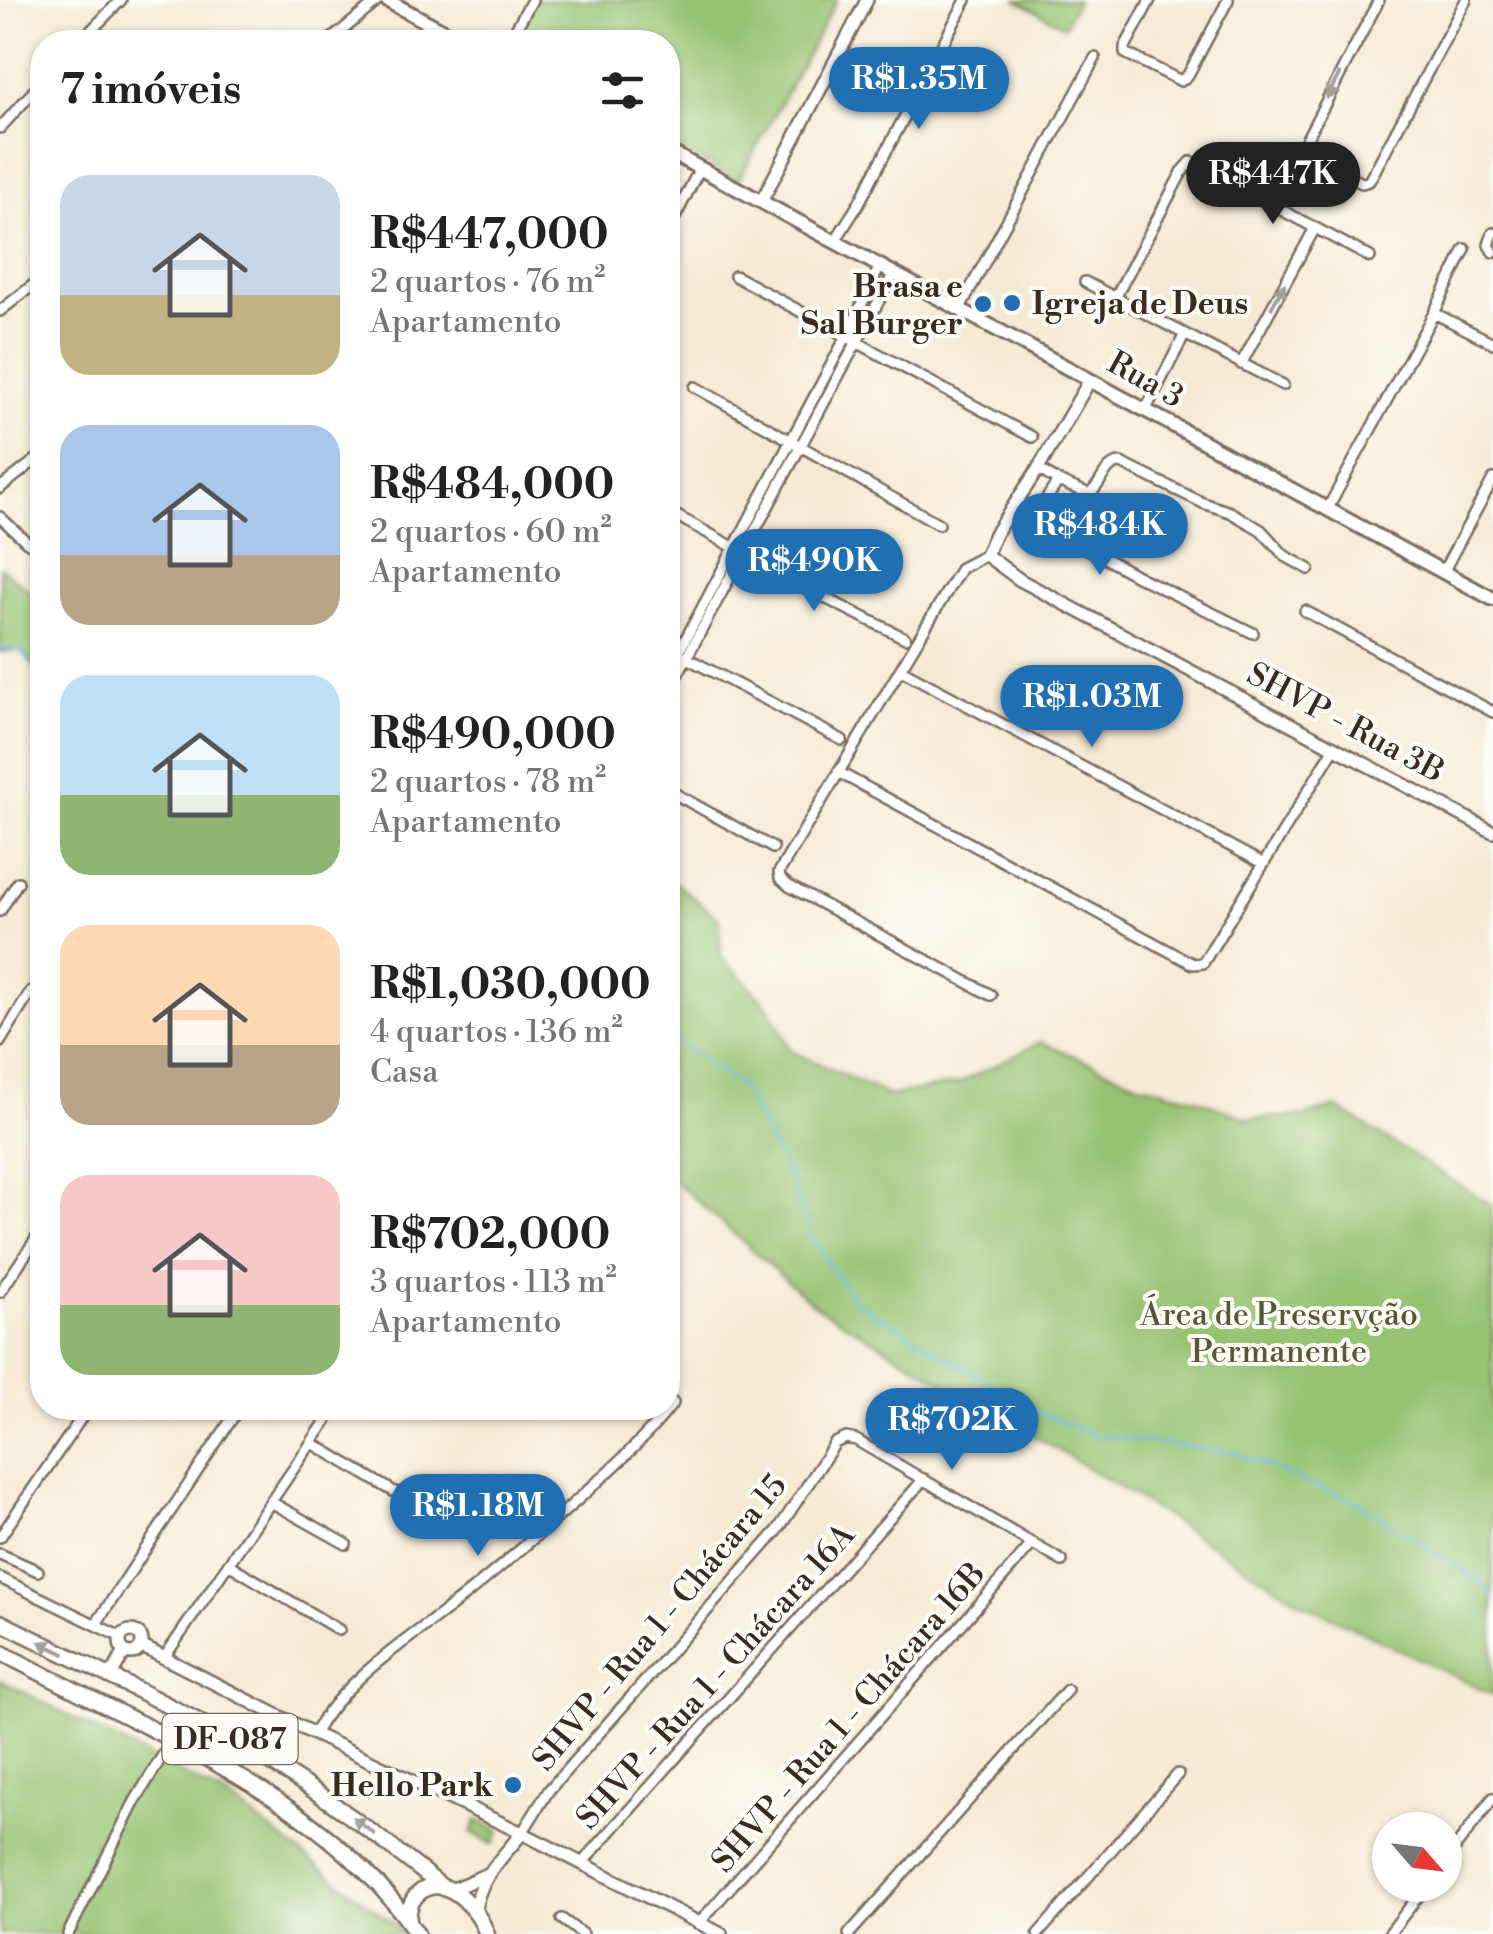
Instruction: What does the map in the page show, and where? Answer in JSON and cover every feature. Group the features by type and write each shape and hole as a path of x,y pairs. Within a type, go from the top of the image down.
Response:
{"main road":[{"path":"383,0 441,30"},
{"name":"Rua 3","path":"680,157 1493,598"},
{"name":"DF-087","path":"0,1622 242,1746 342,1809 463,1899 487,1934"},
{"name":"DF-087","path":"0,1652 274,1796 344,1851 378,1884 413,1928"},
{"name":"DF-087","path":"413,1928 408,1909 413,1898 426,1888 446,1888"}],"street":[{"path":"91,30 121,0"},
{"path":"344,30 383,0"},
{"path":"515,30 532,0"},
{"path":"761,202 867,0"},
{"path":"835,242 966,0"},
{"path":"1150,0 1125,54 1182,81 1228,0"},
{"path":"1379,0 1303,146 1304,152 1362,183 1373,174 1466,0"},
{"path":"960,308 1095,58"},
{"path":"0,128 30,95"},
{"path":"1116,298 1182,172 1191,162 1370,256"},
{"path":"680,208 700,168"},
{"path":"1241,364 1315,228"},
{"path":"1493,233 1489,245 1493,252"},
{"path":"1328,508 1465,250"},
{"path":"851,340 860,308 880,266"},
{"path":"680,661 851,340 894,273"},
{"path":"735,276 1032,437"},
{"path":"1085,282 1283,385"},
{"path":"0,312 30,288"},
{"path":"860,308 871,314"},
{"path":"1434,312 1493,343"},
{"path":"1145,410 1185,334"},
{"path":"990,995 789,886 780,878 780,866 962,568 986,555 994,534 1090,380"},
{"path":"695,387 940,524"},
{"path":"1038,469 1092,494 1110,466 1121,463 1202,503 1230,512 1261,530 1286,556 1309,569"},
{"path":"0,488 30,464"},
{"path":"1442,572 1493,479"},
{"path":"1034,519 1058,481"},
{"path":"1012,507 1254,634"},
{"path":"0,517 30,544"},
{"path":"680,518 905,638"},
{"name":"SHVP - Rua 3B","path":"986,555 1020,580 1493,832"},
{"path":"1304,611 1493,712"},
{"path":"682,656 842,740"},
{"path":"901,670 1264,864"},
{"path":"838,772 1193,964 1203,962 1335,746"},
{"path":"680,797 773,848"},
{"path":"0,912 18,882"},
{"path":"0,1042 30,993"},
{"path":"0,1292 30,1248"},
{"path":"0,1537 80,1420"},
{"path":"96,1624 230,1420"},
{"path":"164,1658 328,1420"},
{"path":"314,1734 329,1710 369,1671 541,1532 628,1455 660,1420"},
{"name":"SHVP - Rua 1 - Chácara 15","path":"522,1833 550,1790 778,1530 835,1443 846,1438 856,1440 924,1479"},
{"path":"312,1442 415,1504"},
{"path":"924,1479 1062,1562"},
{"name":"SHVP - Rua 1 - Chácara 16A","path":"583,1862 924,1479"},
{"path":"271,1502 346,1544"},
{"name":"SHVP - Rua 1 - Chácara 16B","path":"700,1923 1033,1543"},
{"path":"0,1554 38,1571"},
{"path":"228,1564 339,1630"},
{"path":"0,1578 121,1638"},
{"path":"128,1631 137,1633 141,1646 134,1652 126,1651 120,1645 121,1638 128,1631"},
{"path":"141,1646 722,1934"},
{"path":"111,1676 126,1651"},
{"path":"849,1934 1067,1690"},
{"path":"68,1934 135,1802 172,1740"},
{"path":"1038,1934 1178,1774"},
{"path":"1462,1839 1493,1798"},
{"path":"475,1913 477,1894 522,1833"},
{"path":"446,1888 490,1872"},
{"path":"1389,1934 1413,1902"},
{"path":"562,1919 582,1934"}],"green space":[{"path":"532,0 837,0 738,181 680,149 680,30 515,30"},
{"path":"1016,0 1077,0 1064,26"},
{"path":"0,567 30,591 30,661 19,650 0,652"},
{"name":"Área de Preservção Permanente","path":"680,887 720,919 721,956 769,1007 791,1051 889,1096 960,1083 1041,1042 1141,1084 1195,1098 1249,1119 1306,1116 1336,1107 1491,1205 1493,1695 1299,1601 1108,1480 814,1305 680,1186"},
{"path":"0,1680 230,1799 407,1934 0,1934"},
{"path":"477,1820 500,1831 493,1844 471,1833"}],"waterway":[{"path":"0,648 19,650 30,662"},
{"path":"680,1043 742,1087 791,1181 811,1237 855,1301 1041,1414 1095,1435 1235,1453 1362,1505 1479,1581 1493,1596"}],"place":[{"name":"Igreja de Deus","path":"1012,303"},
{"name":"Brasa e Sal Burger","path":"983,304"},
{"name":"Hello Park","path":"513,1785"}]}
